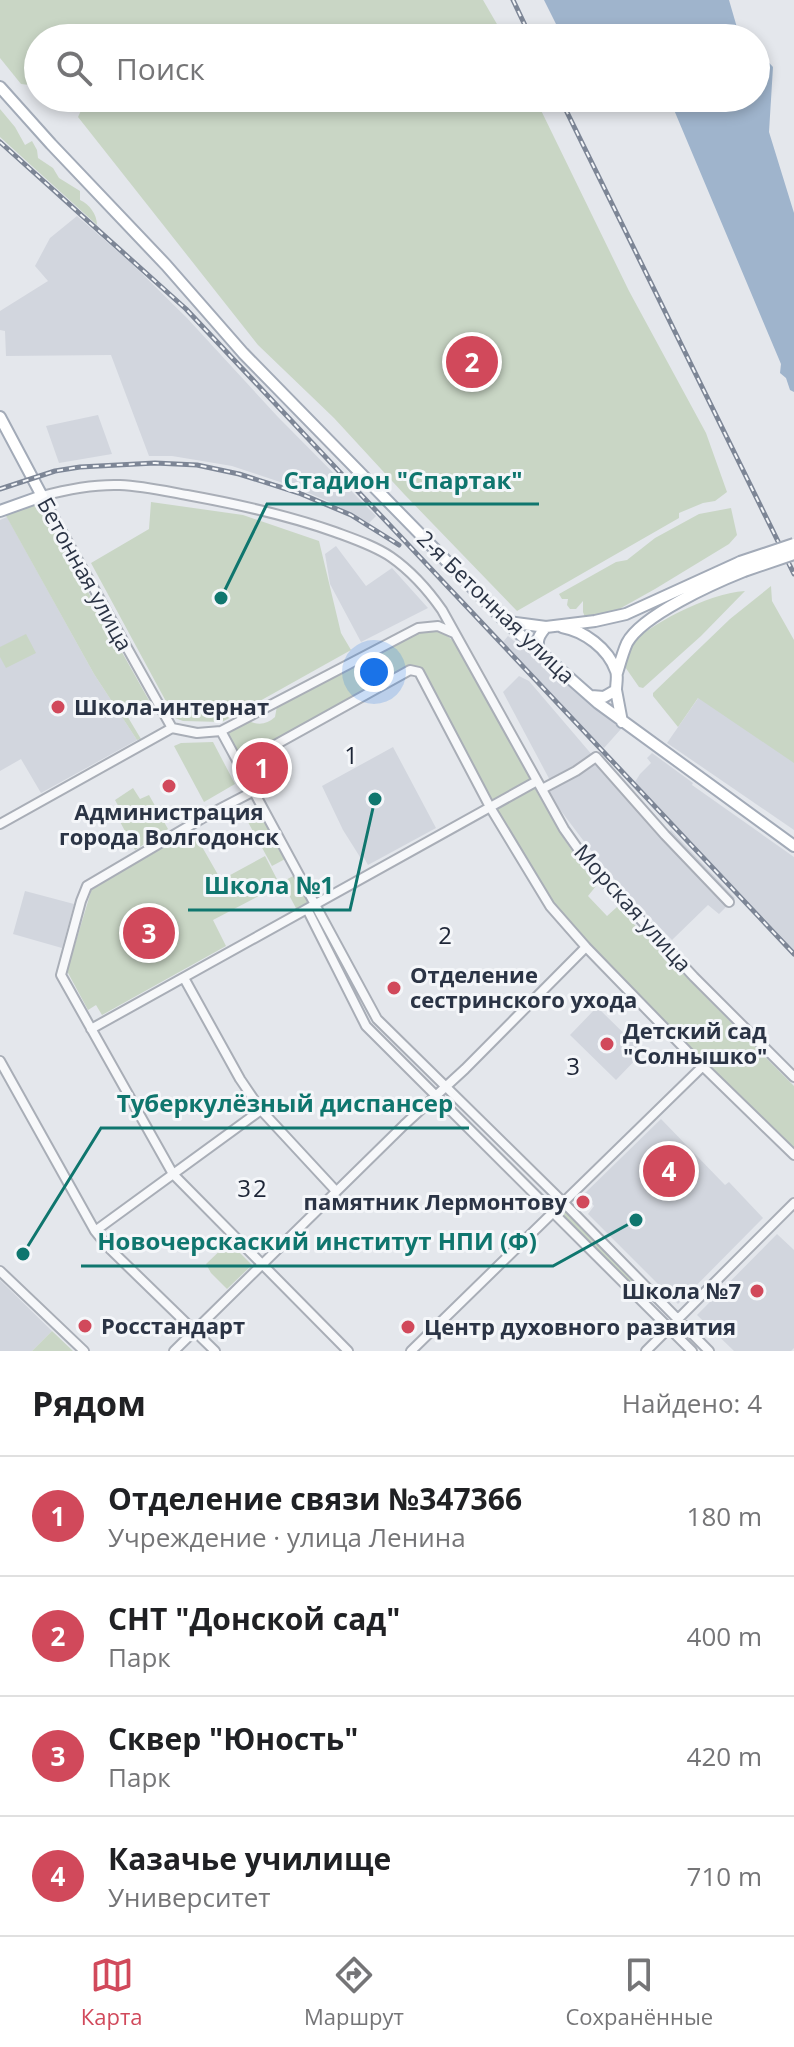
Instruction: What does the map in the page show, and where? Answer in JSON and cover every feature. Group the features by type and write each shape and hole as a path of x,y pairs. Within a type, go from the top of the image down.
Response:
{"main road":[{"name":"2-я Бетонная улица","path":"0,87 166,265 243,353 506,622 622,722 794,846"},
{"name":"Бетонная улица","path":"0,417 42,496"},
{"path":"0,511 42,496"},
{"path":"539,652 538,636 551,626 626,614 794,544"},
{"path":"622,722 616,690 617,673 628,642 639,629 742,567 794,554"},
{"path":"506,622 575,630 593,641 617,673"},
{"path":"589,695 604,697 616,690"}],"street":[{"name":"Морская улица","path":"42,496 92,486 148,488 267,511 324,528 391,557 428,590 564,829 588,863 694,977 794,1077"},
{"name":"Бетонная улица","path":"42,496 172,728"},
{"path":"0,824 172,728 197,733 221,731 418,628 438,626 455,633"},
{"path":"239,765 410,670 419,672 490,807 550,906 586,947 794,1155"},
{"path":"221,731 254,791 366,1026 692,1351"},
{"path":"91,1029 490,807 576,771 596,757 729,902"},
{"path":"254,791 87,886 61,975 173,1174 348,1351"},
{"path":"311,907 377,1019 709,1351"},
{"path":"174,1351 586,947"},
{"path":"184,978 240,1079 261,1110 336,1191"},
{"path":"0,1061 95,1231 215,1351"},
{"path":"411,1351 703,1066"},
{"path":"95,1231 261,1110"},
{"path":"646,1351 794,1203"},
{"path":"0,1271 84,1351"},
{"path":"643,1303 645,1296 652,1294"}],"shaded area":[{"path":"77,216 187,318 278,417 376,516 369,523 292,486 232,466 172,456 149,456 111,355 6,356 5,331 0,330 0,311 48,281 35,266 50,238"},
{"path":"98,415 112,454 59,463 46,426"},
{"name":"Школа-интернат","path":"7,517 94,674 137,740 41,793 21,759 0,771 0,520"},
{"path":"336,546 366,586 392,568 428,608 361,642 330,584 325,554"},
{"path":"508,636 621,729 604,748 502,643"},
{"path":"519,676 529,681 665,835 671,830 735,898 719,914 708,905 672,940 629,896 625,899 623,896 626,893 548,790 553,786 503,692"},
{"path":"699,697 794,762 794,830 667,743"},
{"path":"393,747 436,828 368,865 343,830 322,786"},
{"path":"652,753 794,857 794,950 635,782 651,763 647,758"},
{"path":"25,891 74,904 62,948 13,934"},
{"name":"Детский сад \"Солнышко\"","path":"597,1007 643,1052 616,1080 570,1035"},
{"path":"661,1119 725,1185 729,1182 763,1218 678,1304 588,1214 594,1206 584,1194"},
{"name":"Школа №7","path":"777,1234 794,1250 794,1348 791,1351 734,1351 697,1315"},
{"path":"0,1280 52,1331 32,1351 0,1351"}],"green space":[{"path":"0,0 483,0 497,24 24,24 24,84 0,58"},
{"path":"0,109 25,145 32,141 38,158 53,168 59,178 80,191 80,200 92,210 97,225 0,137"},
{"path":"80,112 542,112 629,291 706,433 727,492 715,501 679,513 679,518 517,611 334,418 258,345 78,117"},
{"path":"151,502 243,515 319,541 341,633 351,650 222,722 175,718 91,563 149,529"},
{"path":"38,503 155,711 146,716 137,701 123,709 141,739 137,740 94,674 5,514"},
{"path":"731,508 737,535 729,544 596,622 587,622 583,601 576,609 570,609 568,599 562,599 559,594 616,562 627,560 655,538 699,514"},
{"path":"771,586 772,601 794,640 794,763 698,698 678,727 653,696 730,619"},
{"path":"745,591 701,636 643,688 639,687 623,664 621,651 679,612 713,598"},
{"path":"431,630 448,636 460,649 532,781 490,802 421,671 416,667 410,667 240,761 224,734 249,721 260,724 269,721 275,717 277,706 408,636"},
{"path":"26,634 36,653 6,668 0,657 0,647"},
{"path":"213,742 235,784 204,802 174,746"},
{"path":"534,787 596,886 588,896 607,916 617,907 794,1086 794,1150 548,905 494,807"},
{"path":"133,788 140,799 149,795 168,829 135,850 117,816 122,813 115,800"},
{"path":"258,805 287,858 272,866 243,813"},
{"path":"193,831 221,880 265,856 280,885 213,920 226,946 102,1015 96,1005 88,1010 67,971 92,888"},
{"path":"295,875 311,903 297,910 282,882"},
{"path":"563,1208 646,1291 639,1296 559,1215"},
{"path":"229,1242 252,1265 227,1289 206,1264"},
{"path":"52,1331 73,1351 32,1351"}],"water":[{"path":"544,0 729,0 736,24 556,24"},
{"path":"770,64 773,67 769,132 794,213 794,392 780,373 781,364 675,112 770,112"}],"railway":[{"path":"513,0 524,24"},
{"path":"567,112 794,574"},
{"path":"0,142 186,309 794,954"},
{"path":"0,489 55,471 80,467 155,463 197,465 239,474 299,493 351,515 399,545"}],"place":[{"name":"СНТ \"Донской сад\"","path":"472,362"},
{"name":"Стадион \"Спартак\"","path":"221,598"},
{"name":"Школа-интернат","path":"58,707"},
{"name":"Отделение связи №347366","path":"262,768"},
{"name":"Администрация города Волгодонск","path":"169,786"},
{"name":"Школа №1","path":"375,799"},
{"name":"Сквер \"Юность\"","path":"149,933"},
{"name":"Отделение сестринского ухода","path":"394,988"},
{"name":"Детский сад \"Солнышко\"","path":"607,1044"},
{"name":"Казачье училище","path":"669,1171"},
{"name":"памятник Лермонтову","path":"583,1202"},
{"name":"Новочерскаский институт НПИ (Ф)","path":"636,1220"},
{"name":"Туберкулёзный диспансер","path":"23,1254"},
{"name":"Школа №7","path":"757,1291"},
{"name":"Росстандарт","path":"85,1326"},
{"name":"Центр духовного развития","path":"408,1327"}],"district":[{"name":"1","path":"352,756"},
{"name":"2","path":"446,936"},
{"name":"3","path":"574,1067"},
{"name":"32","path":"253,1189"}]}
